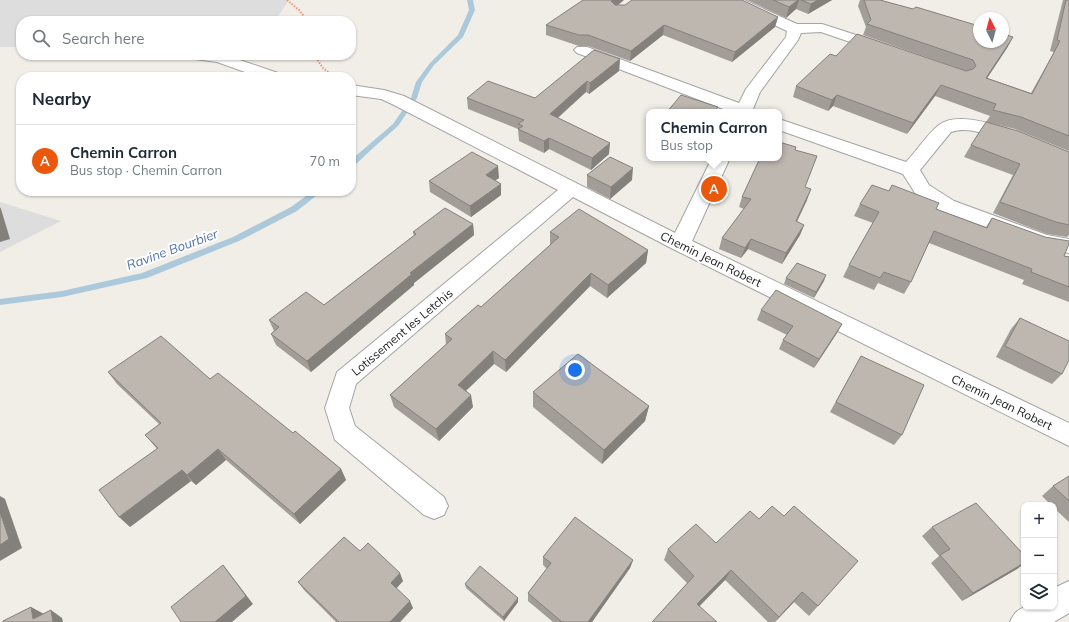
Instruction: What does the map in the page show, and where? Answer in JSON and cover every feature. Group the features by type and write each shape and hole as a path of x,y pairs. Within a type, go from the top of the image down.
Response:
{"street":[{"path":"730,2 784,22 795,29 822,28 897,53"},
{"path":"745,109 752,92 793,37 795,29"},
{"path":"582,50 736,109"},
{"path":"225,60 260,72"},
{"name":"Chemin Jean Robert","path":"356,91 384,95 398,100 680,244 1069,435"},
{"path":"910,170 944,128 953,125 964,124 988,127 1025,141"},
{"path":"782,125 910,170 922,189 932,198 947,206 1044,242 1069,246"},
{"path":"680,244 720,161"},
{"name":"Lotissement les Letchis","path":"434,506 344,432 337,408 346,379 571,189"},
{"path":"1057,603 1069,596"},
{"path":"1025,622 1046,610"}],"path":[{"path":"287,0 304,16"},
{"path":"317,60 328,72"}],"shaded area":[{"path":"0,0 289,0 278,16 16,16 16,47 0,47"},
{"path":"0,202 61,221 0,252"}],"building":[{"path":"583,0 612,0 611,1 615,5 625,5 632,0 742,0 778,17 735,52 664,25 631,51 588,35 579,35 546,25"},
{"path":"773,0 798,0 789,7"},
{"path":"801,0 818,0 811,4"},
{"path":"864,0 880,0 913,9 916,7 973,24 973,48 1006,48 986,78 1032,94 1060,41 1057,40 1066,0 1069,0 1069,136 1021,117 993,110 996,104 941,85 913,123 837,95 832,100 796,86 830,54 836,56 857,34 966,71 973,69 976,66 973,60 867,24 871,20"},
{"path":"1009,36 1013,37 1009,43"},
{"path":"594,50 620,59 590,83 587,81 550,114 610,143 592,158 549,138 544,141 518,129 523,126 518,124 524,120 467,98 488,81 535,98"},
{"path":"681,95 718,107 716,109 669,109"},
{"path":"986,122 1018,131 1069,152 1069,225 1056,222 1000,202 1020,164 971,145"},
{"path":"782,143 796,147 795,150 817,156 805,187 811,189 796,221 804,225 786,253 751,239 745,248 722,238 751,199 742,197 759,161 782,161"},
{"path":"472,152 498,166 486,175 501,184 470,206 429,181"},
{"path":"610,157 633,168 611,187 587,175"},
{"path":"872,185 889,191 892,185 939,203 936,209 987,228 992,218 1045,237 1069,241 1064,256 1069,257 1069,287 1031,272 1032,269 934,231 911,282 884,272 880,278 849,265 879,212 860,204"},
{"path":"445,208 473,224 410,273 412,274 307,361 271,334 279,327 269,320 306,292 324,305 416,234 413,232"},
{"path":"579,209 648,250 608,285 591,273 505,360 493,351 458,385 471,395 436,429 390,395 452,339 445,334 478,305 481,307 559,237 550,232"},
{"path":"797,263 826,275 816,292 786,278"},
{"path":"776,290 842,324 819,359 783,340 793,326 761,310"},
{"path":"1020,318 1069,341 1069,360 1062,374 1005,346"},
{"path":"161,336 210,379 218,373 293,433 295,431 341,469 294,514 218,449 187,475 182,470 119,517 99,490 158,448 145,435 161,423 108,372"},
{"path":"578,354 649,406 604,450 533,392"},
{"path":"861,356 924,385 902,435 836,402"},
{"path":"1069,476 1069,501 1053,486"},
{"path":"976,503 1021,552 1021,565 973,593 940,555 950,549 932,527"},
{"path":"772,506 784,516 794,506 858,561 818,606 802,592 779,617 731,570 697,604 717,622 652,622 694,576 668,549 696,524 716,543 750,511 759,519"},
{"path":"0,512 9,539 0,545"},
{"path":"575,517 633,560 588,622 562,622 528,593 551,563 543,557"},
{"path":"344,537 360,551 368,543 400,573 391,583 410,601 390,622 339,622 298,582"},
{"path":"223,565 246,596 215,622 181,622 171,607"},
{"path":"480,566 518,598 503,617 465,584"},
{"path":"31,607 33,619 51,610 53,622 3,622 3,621"}],"waterway":[{"name":"Ravine Bourbier","path":"356,159 396,125 414,98 419,82 432,64 461,36 472,10 470,0"},
{"name":"Ravine Bourbier","path":"0,302 62,294 144,276 236,239 294,209 311,196"}],"place":[{"name":"Chemin Carron","path":"714,189"}]}
